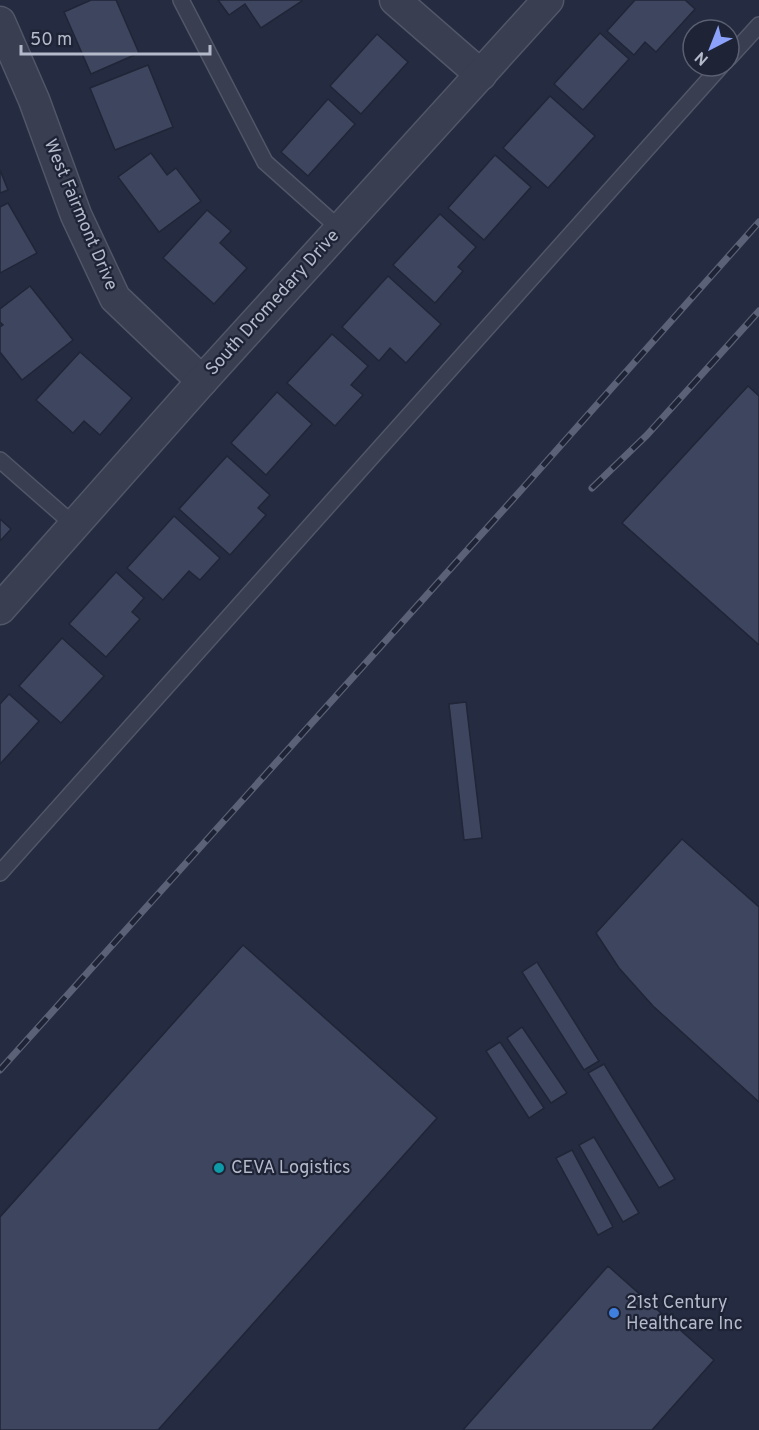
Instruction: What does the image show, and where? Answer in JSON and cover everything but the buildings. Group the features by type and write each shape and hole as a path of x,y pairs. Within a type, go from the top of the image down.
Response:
{"street":[{"path":"395,0 481,75"},
{"name":"South Dromedary Drive","path":"0,609 202,381 548,0"},
{"name":"West Fairmont Drive","path":"0,22 34,100 76,215 115,298 202,381"}],"lane":[{"path":"181,0 265,162 340,230"},
{"path":"741,45 759,25"},
{"path":"0,873 711,78"},
{"path":"0,460 74,525"}],"railway":[{"path":"0,1070 759,222"},
{"path":"592,488 647,435 759,311"}],"place":[{"name":"CEVA Logistics","path":"219,1168"},
{"name":"21st Century Healthcare Inc","path":"614,1313"}]}
